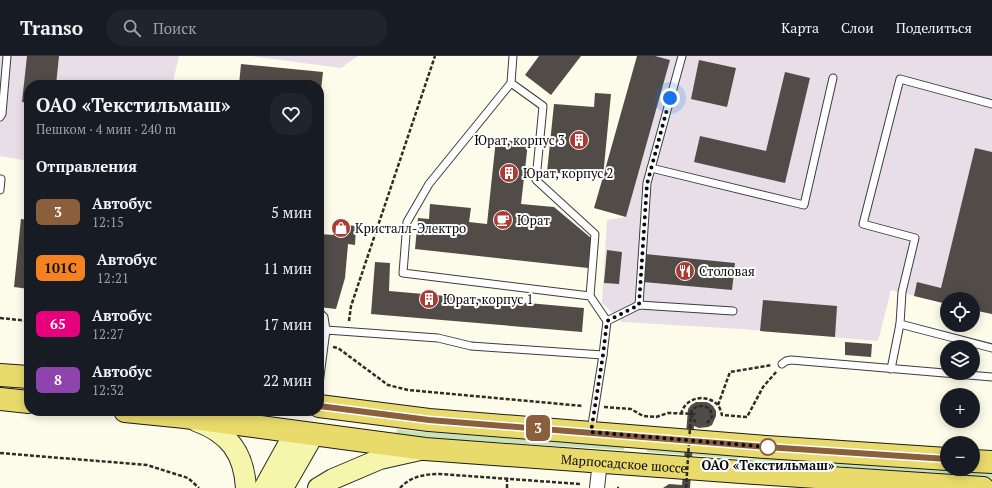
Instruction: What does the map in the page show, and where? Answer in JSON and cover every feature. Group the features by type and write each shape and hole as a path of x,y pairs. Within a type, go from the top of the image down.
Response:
{"main road":[{"path":"0,375 24,377"},
{"path":"0,399 24,401"},
{"name":"Марпосадское шоссе","path":"324,407 429,420 940,459"},
{"name":"Марпосадское шоссе","path":"175,416 426,449 983,488"},
{"path":"283,488 310,416"},
{"path":"264,488 304,433 313,416"},
{"path":"185,417 212,427 230,442 240,459 246,480 246,488"},
{"path":"318,488 333,478 380,459 426,449"},
{"path":"980,461 992,462"}],"street":[{"path":"597,488 600,461"}],"lane":[{"path":"0,117 2,114 7,56"},
{"path":"513,56 511,83 430,184 407,222 403,273 590,296"},
{"path":"639,305 647,184 682,56"},
{"path":"651,168 804,205 833,78"},
{"path":"891,369 900,324 902,292 915,238 863,224 900,79 992,104"},
{"path":"511,83 543,106 536,180 594,234 590,296 607,321 591,432"},
{"path":"0,190 1,179"},
{"path":"607,321 639,305 733,311"},
{"path":"324,318 326,330 324,345"},
{"path":"900,324 992,348"},
{"path":"326,330 438,338 471,346 603,355"},
{"path":"782,364 791,360 992,377"}],"path":[{"path":"348,331 351,306 435,56"},
{"path":"0,318 24,320"},
{"path":"333,348 338,348 388,385 408,390 583,406"},
{"path":"718,405 730,372 782,364"},
{"path":"681,414 683,406 690,401 700,398 711,400 718,405 722,415 747,417 763,387 782,364"},
{"path":"686,488 691,414 692,410 697,406 706,406 710,409 712,417 708,422 699,423 695,422 691,414"},
{"path":"604,407 632,409 643,416 656,417 668,413 697,414"},
{"path":"0,453 147,465 188,478 199,488"},
{"path":"400,488 406,482 415,477 428,474 508,478 580,484"},
{"path":"507,488 508,478"}],"shaded area":[{"path":"0,56 179,56 173,80 24,80 24,160 0,156"},
{"path":"251,56 358,56 341,68"},
{"path":"655,56 992,56 992,314 980,311 980,292 940,292 940,302 891,290 878,341 742,329 622,322 602,303 607,220 626,217 669,60"}],"green space":[{"path":"397,429 624,447 624,450 396,436"},
{"path":"647,449 940,470 940,474 647,452"},
{"path":"980,473 992,474 992,478 965,476 980,476"}],"building":[{"path":"27,56 59,56 57,80 24,80"},
{"path":"539,56 581,56 551,95 525,75"},
{"path":"637,56 655,56 670,60 626,217 594,208"},
{"path":"699,60 736,68 727,107 691,99"},
{"path":"241,64 323,72 322,80 239,80"},
{"path":"785,72 810,78 785,183 694,162 700,136 766,151"},
{"path":"24,84 24,102 22,102"},
{"name":"Юрат, корпус 3","path":"595,93 611,94 603,177 547,172 554,104 594,107"},
{"name":"Юрат, корпус 2","path":"496,139 528,143 521,204 554,207 591,238 588,268 415,249 418,218 429,219 430,204 471,208 469,222 487,224"},
{"path":"975,148 992,152 992,314 980,311 980,292 940,292 940,302 914,296 917,282 941,288"},
{"path":"21,219 24,219 24,288 14,287"},
{"path":"334,224 356,226 355,245 348,244 345,278 336,309 324,308 324,234 333,235"},
{"path":"607,250 622,252 619,284 604,283"},
{"path":"645,254 735,263 732,290 643,282"},
{"name":"Юрат, корпус 1","path":"375,262 390,263 389,291 584,308 582,332 371,314"},
{"path":"763,300 837,306 835,337 760,331"},
{"path":"845,342 872,344 871,357 845,355"},
{"path":"696,402 709,403 716,411 716,416 712,425 708,427 699,428 694,426 690,488 663,488 669,484 682,485 688,409"}],"bus line":[{"name":"3","path":"324,407 429,420 766,447 940,459"}],"place":[{"name":"Юрат, корпус 3","path":"579,140"},
{"name":"Юрат, корпус 2","path":"509,173"},
{"name":"Юрат","path":"503,220"},
{"name":"Кристалл-Электро","path":"341,228"},
{"name":"Столовая","path":"685,271"},
{"name":"Юрат, корпус 1","path":"429,299"},
{"name":"ОАО «Текстильмаш»","path":"768,447"}],"route":[{"path":"670,98 647,184 639,305 607,321 591,432 768,447"}]}
